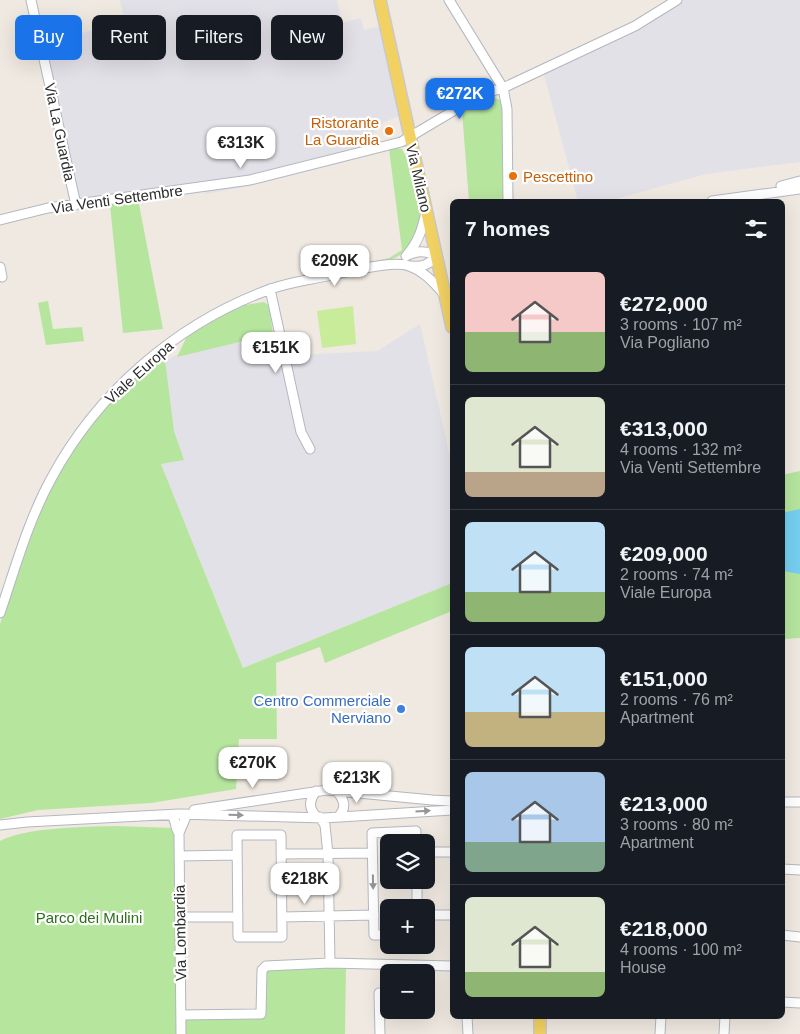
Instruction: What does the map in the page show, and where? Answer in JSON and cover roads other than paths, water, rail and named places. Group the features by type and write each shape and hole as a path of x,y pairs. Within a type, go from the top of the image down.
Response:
{"main road":[{"name":"Via Milano","path":"380,0 450,318"},
{"path":"534,1019 534,1034"},
{"path":"540,1019 540,1034"}],"street":[{"name":"Via La Guardia","path":"31,0 76,205"},
{"path":"449,0 503,88 507,108 508,199"},
{"name":"Via Venti Settembre","path":"0,220 48,208 250,180 401,142 482,94 503,88 635,26 677,0"},
{"path":"742,196 800,181"},
{"path":"724,199 800,189"},
{"name":"Viale Europa","path":"395,264 406,256 418,241 426,212"},
{"path":"406,256 422,251 437,255 431,263 425,266 408,266"},
{"name":"Viale Europa","path":"0,613 42,496 69,447 97,411 130,375 174,340 226,309 270,289 340,273 395,264 408,266 426,276 445,295"},
{"path":"0,267 2,277"},
{"path":"270,289 301,432 310,449"},
{"path":"316,791 311,798 310,805 312,812 325,825 326,830 330,963"},
{"path":"176,815 316,791 337,791 450,801"},
{"path":"326,830 345,805 337,791"},
{"path":"785,802 800,802"},
{"path":"0,825 176,815 318,817 450,810"},
{"name":"Via Lombardia","path":"176,815 175,826 179,833"},
{"name":"Via Lombardia","path":"176,815 180,856 182,1034"},
{"path":"0,830 27,822"},
{"path":"380,935 374,935 372,833 416,832 416,834"},
{"path":"237,835 281,835 282,854 282,936 238,937 237,835"},
{"path":"435,852 450,852"},
{"path":"282,854 372,853"},
{"path":"180,856 237,855"},
{"path":"785,869 800,870"},
{"path":"282,917 374,915"},
{"path":"435,915 450,915"},
{"path":"180,918 238,917"},
{"path":"785,935 800,937"},
{"path":"181,1015 261,1014 262,970 266,966 330,963 450,966"},
{"path":"379,993 380,1034"},
{"path":"785,1002 800,1003"},
{"path":"468,1019 468,1034"},
{"path":"660,1034 661,1019"},
{"path":"724,1034 725,1019"}],"water":[{"path":"800,509 800,574 785,571 785,512"}],"place":[{"name":"Ristorante La Guardia","path":"389,131"},
{"name":"Pescettino","path":"513,176"},
{"name":"Centro Commerciale Nerviano","path":"401,709"}],"park label":[{"name":"Parco dei Mulini","path":"89,917"}]}
